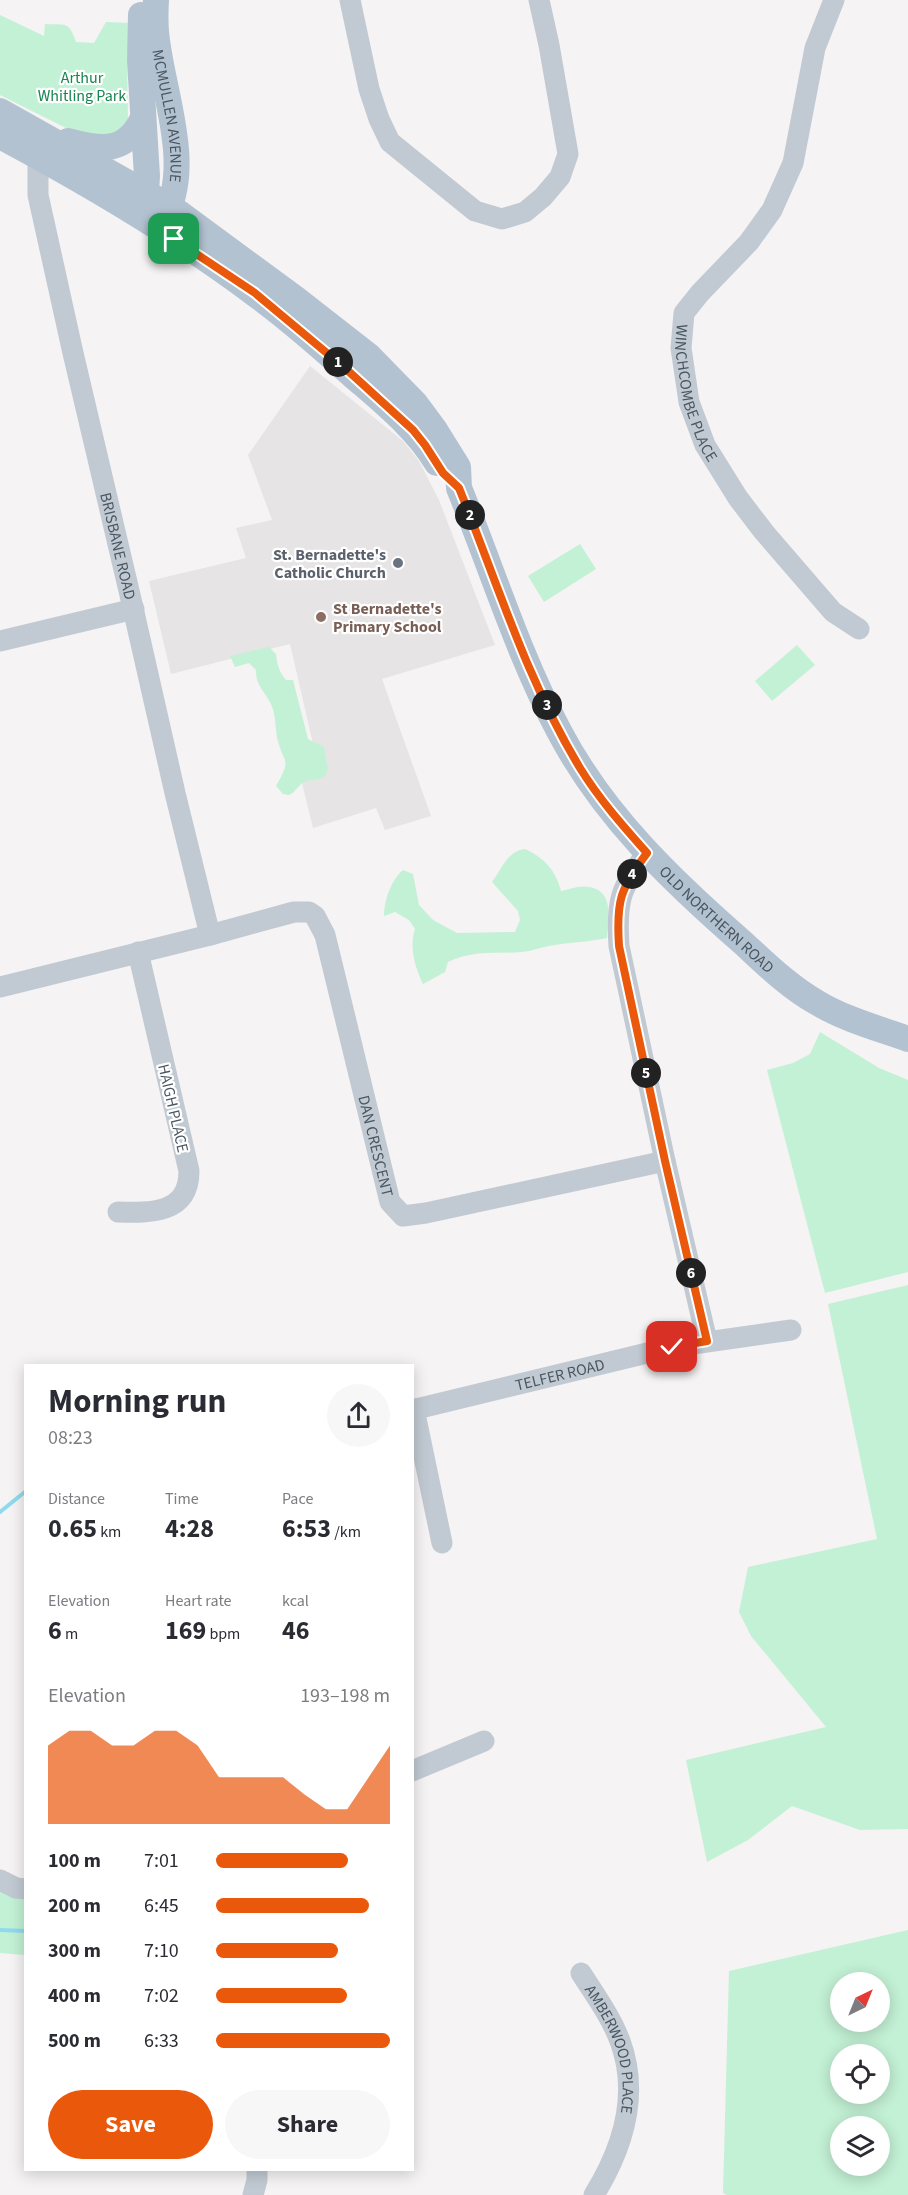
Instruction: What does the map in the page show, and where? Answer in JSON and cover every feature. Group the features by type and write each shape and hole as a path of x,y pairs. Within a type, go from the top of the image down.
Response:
{"main road":[{"name":"MCMULLEN AVENUE","path":"140,202 147,176 140,61 141,0"},
{"name":"MCMULLEN AVENUE","path":"156,0 157,45 172,115 176,165 164,217"},
{"name":"OLD NORTHERN ROAD","path":"0,111 40,145 140,202 296,299 362,351 394,380 416,403 458,467 459,488 526,658 559,731 600,797 647,853 781,977 806,996 839,1014 906,1038"},
{"path":"40,145 116,146 129,139 143,118"},
{"name":"OLD NORTHERN ROAD","path":"0,136 40,145"}],"street":[{"path":"350,0 369,89 390,142 475,211 502,219 525,212 543,197 560,177 568,154 539,0"},
{"name":"WINCHCOMBE PLACE","path":"834,0 815,48 793,163 772,210 749,242 684,313 681,348 689,402 705,445 764,532 833,612 859,629"},
{"name":"BRISBANE ROAD","path":"40,145 38,195 175,793 210,935"},
{"path":"0,641 134,609"},
{"path":"647,853 628,879 621,898 619,946 665,1161 707,1341"},
{"name":"DAN CRESCENT","path":"210,935 294,912 309,912 315,916 324,935 390,1202 403,1216 665,1161"},
{"path":"0,987 210,935"},
{"name":"HAIGH PLACE","path":"118,1212 144,1213 162,1209 174,1204 183,1196 189,1185 189,1171 138,952"},
{"name":"TELFER ROAD","path":"414,1410 661,1349 791,1330"},
{"path":"414,1415 442,1543"},
{"path":"414,1770 484,1741"},
{"path":"0,1880 16,1888 24,1889"},
{"name":"AMBERWOOD PLACE","path":"581,1973 609,2016 620,2042 626,2065 628,2091 626,2119 620,2142 611,2168 594,2195"},
{"path":"253,2195 257,2171"}],"shaded area":[{"name":"St Bernadette's Primary School","path":"310,366 403,441 419,461 439,500 495,645 382,679 431,816 385,830 376,808 313,828 301,779 320,774 290,644 171,674 149,581 246,558 236,528 272,520 248,455"}],"green space":[{"name":"Arthur Whitling Park","path":"0,15 44,36 45,24 69,27 76,42 94,43 106,22 130,23 127,59 128,119 110,139 70,130 0,95"},
{"path":"580,544 596,569 544,602 528,576"},
{"path":"797,645 815,665 772,701 755,681"},
{"path":"269,647 276,654 279,668 286,680 293,680 308,739 324,747 328,769 322,778 304,782 289,795 283,794 276,786 284,770 285,761 279,746 271,704 259,684 256,670 249,663 235,667 230,656"},
{"path":"525,849 548,865 561,891 586,887 603,894 609,915 607,938 530,951 484,953 457,958 448,962 445,972 423,984 414,957 415,929 409,920 395,912 384,916 385,904 395,879 403,870 413,874 419,905 433,920 457,933 515,932 520,920 518,911 492,882 509,857"},
{"path":"820,1032 879,1068 908,1080 908,1272 825,1293 767,1070 793,1063 810,1054"},
{"path":"908,1285 908,1829 860,1830 792,1806 748,1840 707,1862 686,1760 826,1727 751,1636 739,1612 748,1567 877,1539 828,1304"},
{"path":"0,1891 24,1897 24,1955 0,1953"},
{"path":"908,1930 908,2195 727,2195 723,2193 729,1971"}],"waterway":[{"path":"0,1512 24,1493"},
{"path":"0,1930 24,1931"}],"place":[{"name":"St. Bernadette's Catholic Church","path":"398,563"},
{"name":"St Bernadette's Primary School","path":"321,617"}],"route":[{"path":"174,239 255,293 346,369 413,430 443,473 459,488 526,658 559,731 600,797 647,853 628,879 621,898 617,920 619,946 665,1161 707,1341 672,1347"}]}
